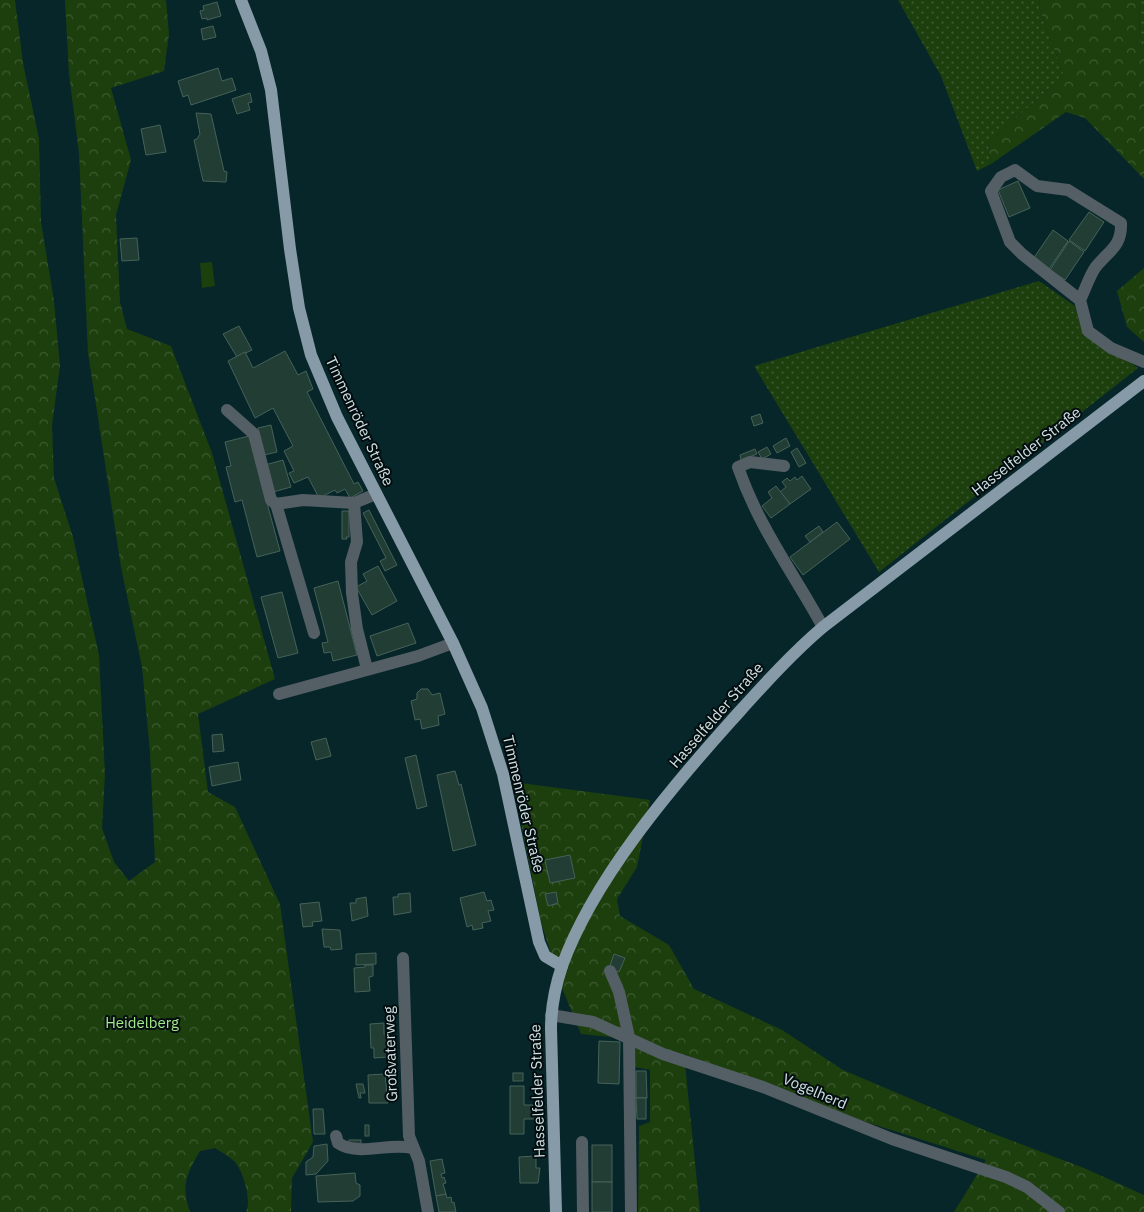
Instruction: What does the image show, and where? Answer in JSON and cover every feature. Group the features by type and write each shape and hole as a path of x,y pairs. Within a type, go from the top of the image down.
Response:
{"main road":[{"name":"Timmenröder Straße","path":"241,0 268,75 278,137 290,249 305,335 326,394 454,643 473,685 495,745 510,804 538,942 545,956 562,966"},
{"name":"Hasselfelder Straße","path":"556,1212 551,1015 562,966 601,890 665,799 776,672 823,627 1144,381"}],"street":[{"path":"1080,300 1095,268 1109,254 1122,236 1121,223 1068,190 1037,186 1015,170 1001,177 991,191 1010,242 1022,254 1080,300 1088,331 1111,348 1144,362"},
{"path":"227,410 254,434 271,500 276,504 314,633"},
{"path":"784,466 750,462 738,467 748,496 766,534 802,589 823,627"},
{"path":"276,504 302,500 354,503 376,494"},
{"path":"354,503 357,542 351,562 352,593 357,629 367,669"},
{"path":"279,694 418,656 454,643"},
{"name":"Großvaterweg","path":"403,958 409,1136 412,1148 419,1161 428,1212"},
{"path":"610,971 619,992 629,1037 631,1212"},
{"name":"Vogelherd","path":"551,1015 593,1022 663,1054 763,1087 876,1133 1006,1177 1027,1187 1059,1212"},
{"path":"336,1136 338,1142 351,1149 396,1146 412,1148"},
{"path":"582,1142 583,1212"}],"green space":[{"name":"Heidelberg","path":"0,0 15,0 23,63 39,139 41,222 54,301 60,366 52,425 54,478 73,537 99,655 105,774 102,828 114,862 129,881 155,862 150,752 142,667 121,567 88,353 79,153 69,74 65,0 166,0 169,34 164,71 111,88 131,160 116,215 120,302 127,329 171,346 212,453 275,679 198,714 208,792 235,807 280,904 313,1142 292,1178 291,1212 246,1212 248,1201 246,1186 241,1172 235,1162 215,1148 200,1151 188,1174 186,1194 190,1212 0,1212"},
{"path":"898,0 1040,0 1039,7 1064,76 988,143 991,164 977,171 941,76"},
{"path":"1040,0 1139,0 1140,43 1144,50 1144,179 1085,118 1066,112 991,164 988,143 1064,76 1039,7"},
{"path":"1139,0 1144,0 1144,50 1140,43"},
{"path":"212,262 215,286 202,288 200,263"},
{"path":"1144,268 1144,342 1127,327 1117,291"},
{"path":"1039,281 1075,306 1081,327 1138,368 879,572 754,366"},
{"path":"513,782 650,800 637,867 617,899 620,916 669,945 694,989 782,1030 843,1070 989,1132 1084,1168 1144,1195 1144,1212 954,1212 986,1160 863,1121 684,1054 700,1212 638,1212 639,1126 650,1122 650,1070 635,1067 635,1046 620,1038 581,1034 562,988 541,922"}],"building":[{"path":"217,2 221,16 207,20 207,18 202,19 200,11 204,10 203,6"},
{"path":"213,26 216,37 203,40 201,29"},
{"path":"218,68 222,81 232,78 236,90 191,105 188,95 183,97 178,81"},
{"path":"250,93 252,102 248,103 250,110 237,114 232,99"},
{"path":"196,113 211,114 224,171 227,172 226,182 203,181 194,140 200,134"},
{"path":"160,125 166,152 146,155 141,129"},
{"path":"1018,181 1030,208 1009,217 998,190"},
{"path":"1089,212 1104,222 1085,251 1069,240"},
{"path":"1053,230 1068,241 1049,269 1033,259"},
{"path":"137,238 139,260 122,261 120,239"},
{"path":"1069,241 1084,252 1065,280 1050,270"},
{"path":"239,326 252,350 237,357 223,334"},
{"path":"285,351 298,375 306,371 313,389 307,392 354,484 358,482 363,491 350,498 345,489 337,493 335,490 319,498 308,477 294,483 289,473 294,471 284,451 293,446 273,408 255,418 228,361 245,352 253,368"},
{"path":"760,414 763,423 754,426 751,417"},
{"path":"271,425 277,452 264,455 258,428"},
{"path":"249,436 280,551 257,557 242,500 235,502 226,467 231,466 225,442"},
{"path":"786,438 790,446 777,453 773,446"},
{"path":"767,447 771,454 762,459 758,452"},
{"path":"797,448 806,463 799,467 791,452"},
{"path":"755,449 757,454 741,460 740,455"},
{"path":"283,460 291,487 273,492 265,465"},
{"path":"802,476 811,489 790,504 780,492 786,487 782,482 787,478 790,481 795,477 797,480"},
{"path":"776,486 790,504 771,518 762,506 772,498 768,492"},
{"path":"369,510 397,565 385,571 380,561 386,558 363,513"},
{"path":"342,511 349,511 349,537 346,537 347,539 342,539"},
{"path":"837,522 850,539 803,575 790,557"},
{"path":"819,526 823,532 810,542 805,536"},
{"path":"378,566 397,601 372,615 356,587 367,581 363,574"},
{"path":"338,581 357,655 333,661 331,652 324,653 322,643 328,642 314,588"},
{"path":"282,592 298,653 278,658 261,597"},
{"path":"408,623 416,643 377,656 370,636"},
{"path":"421,689 428,689 432,695 440,693 445,714 438,716 439,725 422,729 420,719 415,720 411,701 417,699 417,693"},
{"path":"222,734 224,751 213,752 212,735"},
{"path":"326,738 331,756 316,760 311,742"},
{"path":"416,755 427,806 417,809 405,758"},
{"path":"238,762 241,780 212,786 209,767"},
{"path":"455,771 459,785 461,784 476,845 453,851 437,775"},
{"path":"570,855 575,878 550,883 545,860"},
{"path":"484,892 487,901 491,900 494,910 488,911 491,921 482,923 483,928 473,930 472,925 467,927 460,898"},
{"path":"556,892 558,903 548,906 545,894"},
{"path":"410,893 411,912 394,915 393,897 398,897 398,894"},
{"path":"366,897 368,916 352,921 350,903 356,903 356,899"},
{"path":"319,902 322,921 312,922 313,926 303,927 300,904"},
{"path":"322,929 340,930 342,949 331,950 330,947 324,947"},
{"path":"376,953 376,964 356,965 356,954"},
{"path":"614,954 625,958 619,972 609,968"},
{"path":"365,965 373,965 373,976 369,977 370,991 355,992 354,968 365,967"},
{"path":"384,1023 384,1034 390,1034 388,1057 374,1058 374,1048 371,1048 370,1024"},
{"path":"599,1041 620,1042 619,1084 598,1083"},
{"path":"636,1071 646,1071 647,1098 636,1098"},
{"path":"513,1073 523,1073 523,1081 513,1081"},
{"path":"385,1074 388,1103 369,1103 368,1075"},
{"path":"356,1084 363,1084 365,1093 360,1093 361,1098 359,1098"},
{"path":"510,1086 524,1086 524,1105 535,1105 535,1119 524,1119 524,1134 510,1134"},
{"path":"636,1098 646,1098 646,1119 637,1119"},
{"path":"313,1109 323,1109 325,1134 314,1134"},
{"path":"365,1125 369,1125 369,1136 365,1136"},
{"path":"349,1140 361,1140 361,1145 349,1145"},
{"path":"327,1144 328,1161 316,1174 306,1175 306,1162 313,1157 314,1146"},
{"path":"592,1145 612,1145 612,1182 592,1182"},
{"path":"536,1156 536,1168 540,1168 538,1183 520,1183 519,1157"},
{"path":"442,1159 445,1173 441,1174 446,1183 443,1184 446,1194 436,1196 430,1161"},
{"path":"355,1173 356,1183 360,1185 360,1196 353,1201 318,1202 316,1176"},
{"path":"592,1182 612,1182 612,1212 592,1212"},
{"path":"446,1194 447,1198 451,1197 452,1203 454,1202 456,1212 439,1212 436,1196"}]}
